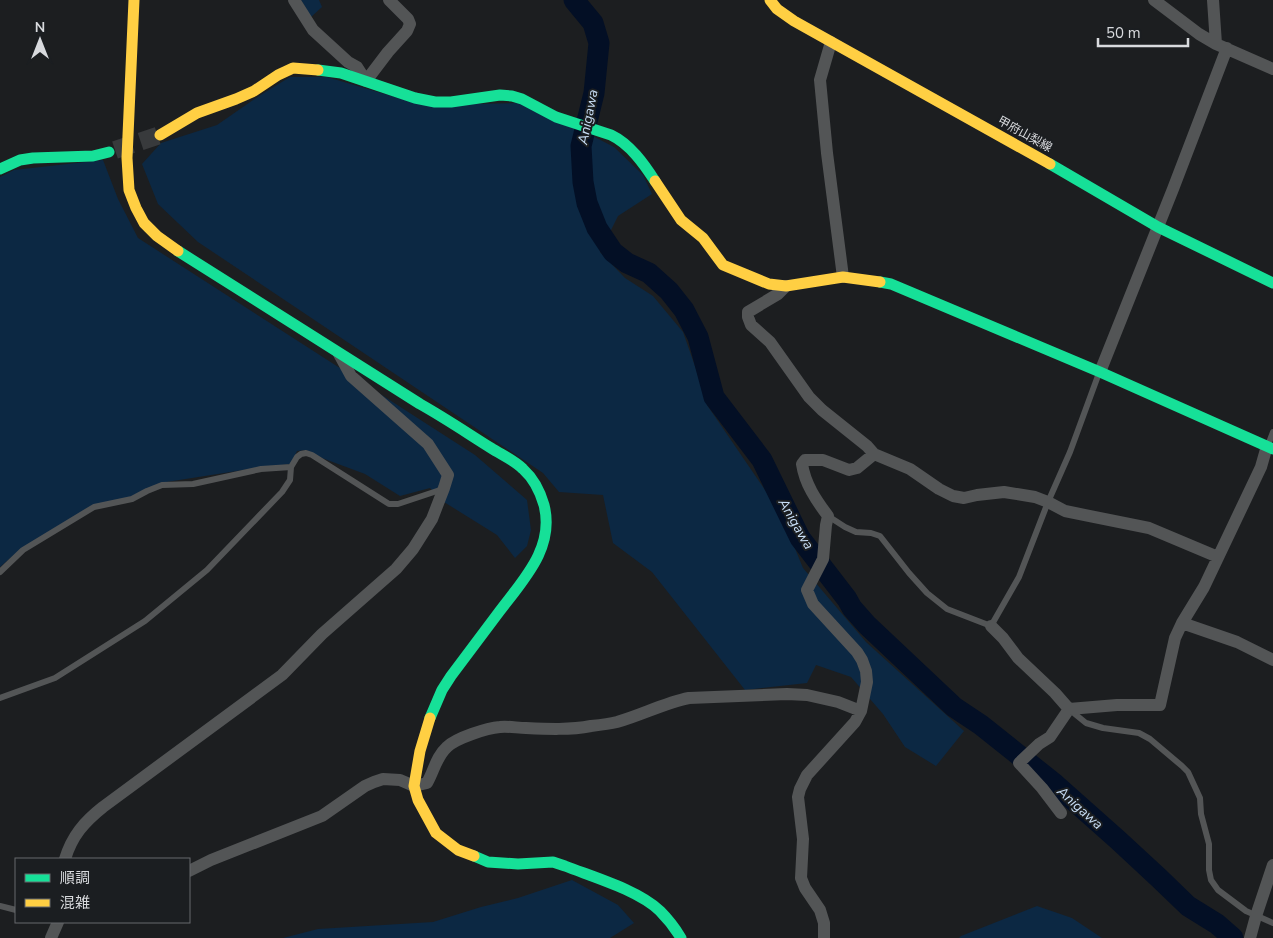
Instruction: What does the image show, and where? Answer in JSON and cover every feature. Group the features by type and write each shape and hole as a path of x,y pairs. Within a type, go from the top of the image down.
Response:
{"street":[{"path":"134,0 128,158 129,190 144,223 157,236 175,249 512,460 523,469 537,488 543,503 546,516 544,543 537,559 451,676 432,712 420,751 414,786 418,800 436,833 458,850 488,862 518,864 552,862 587,874 641,897 660,910 681,938"},
{"path":"294,0 313,30 348,62 357,67 366,81"},
{"path":"366,81 407,31 410,24 408,19 389,0"},
{"name":"甲府山梨線","path":"770,0 772,5 787,16 831,42 1073,177 1158,227 1273,283"},
{"path":"1154,0 1199,34 1273,69"},
{"path":"1100,372 1158,227 1222,46 1214,0"},
{"path":"831,42 820,80 827,153 843,276"},
{"path":"160,135 197,113 254,91 278,75 293,68 341,73 415,98 435,102 512,96 522,99 556,117 619,139 644,165 681,220 703,238 723,265 769,284 786,286 843,276 891,284 1100,372 1270,447 1204,587 1175,638 1160,705 1116,705 1069,709"},
{"path":"0,170 20,160 93,156 109,152"},
{"path":"786,286 778,294 748,312 751,325 770,342 809,397 874,454 910,469 939,489 953,496 964,498 1004,492 1035,497 1065,511 1149,528 1218,557"},
{"path":"65,858 77,833 91,816 282,675 322,634 406,559 432,519 448,475 428,444 351,376 336,351"},
{"path":"824,938 824,923 820,910 804,888 801,878 803,839 798,797 808,775 850,728 861,711 867,682 866,670 857,652 813,604 807,590 823,559 828,516 815,499 802,464 805,460 823,460 849,470 857,468 874,454"},
{"path":"1182,623 1237,642 1273,660"},
{"path":"991,626 1018,658 1069,709"},
{"path":"190,870 211,860 322,816 365,786 374,782 383,779 400,780 414,786 427,783 434,766 447,746 473,734 500,727 572,729 588,727 617,722 676,700 689,698 787,694 807,695 838,702 861,711"},
{"path":"1061,813 1042,788 1019,763 1039,744 1050,737 1069,709"},
{"path":"1251,935 1273,865"},
{"path":"51,938 58,923"}],"lane":[{"path":"828,516 856,532 880,536 909,574 927,593 948,609 991,626 1019,577 1100,372"},
{"path":"1270,447 1273,432"},
{"path":"0,698 55,678 145,621 207,570 282,492 290,480 291,467 301,454 312,455 389,504 398,504 444,488"},
{"path":"0,572 23,550 94,506 132,499 162,485 193,484 261,469 291,467"},
{"path":"1069,709 1086,723 1104,728 1139,733 1150,739 1188,772 1200,798 1201,814 1209,844 1211,880 1218,890 1246,911 1273,923"},
{"path":"0,906 15,910"}],"shaded area":[{"path":"301,0 319,0 322,7 311,17"},
{"path":"290,77 327,77 422,105 520,103 614,147 643,175 652,194 618,216 600,252 625,278 653,296 683,332 707,405 780,512 803,568 866,642 964,731 936,766 905,747 883,714 851,677 816,665 807,683 745,690 652,572 613,543 603,495 559,492 543,473 198,242 158,204 142,164 161,143 217,125"},
{"path":"103,160 118,199 138,238 475,455 527,500 531,530 527,546 515,558 497,535 444,502 430,488 400,496 365,474 306,450 297,451 291,464 160,483 130,497 90,507 22,548 0,567 0,177 14,170"},
{"path":"572,880 618,905 634,923 610,938 283,938 318,929 433,922 518,898"},
{"path":"1037,906 1072,918 1102,938 959,938 961,936"}],"waterway":[{"name":"Anigawa","path":"574,0 593,23 599,43 594,93 581,146 583,182 587,203 597,228 613,252 627,263 649,273 669,291 684,310 698,337 714,397 762,460 800,538 852,608 867,625 954,707 981,725 1055,784 1188,906 1217,924 1233,938"}],"tunnel":[{"path":"115,150 160,135"}],"traffic: fast":[{"path":"318,70 341,73 415,98 435,102 451,102 500,95 522,99 556,117 618,139 636,155 655,181"},
{"path":"0,169 20,160 93,156 109,152"},
{"path":"1050,164 1158,227 1273,283"},
{"path":"178,251 512,460 530,476 536,485 544,505 546,521 545,535 535,563 451,676 442,690 430,718"},
{"path":"880,282 891,284 1100,372 1273,449"},
{"path":"474,856 488,862 518,864 553,862 628,890 651,903 660,911 681,938"}],"traffic: slow":[{"path":"134,0 127,158 129,190 144,223 157,236 178,251"},
{"path":"770,0 777,9 794,21 1050,164"},
{"path":"160,135 197,113 254,91 278,75 293,68 318,70"},
{"path":"655,181 681,220 703,238 723,265 769,284 786,286 843,277 880,282"},
{"path":"430,718 420,751 414,786 418,800 436,833 458,850 474,856"}]}
